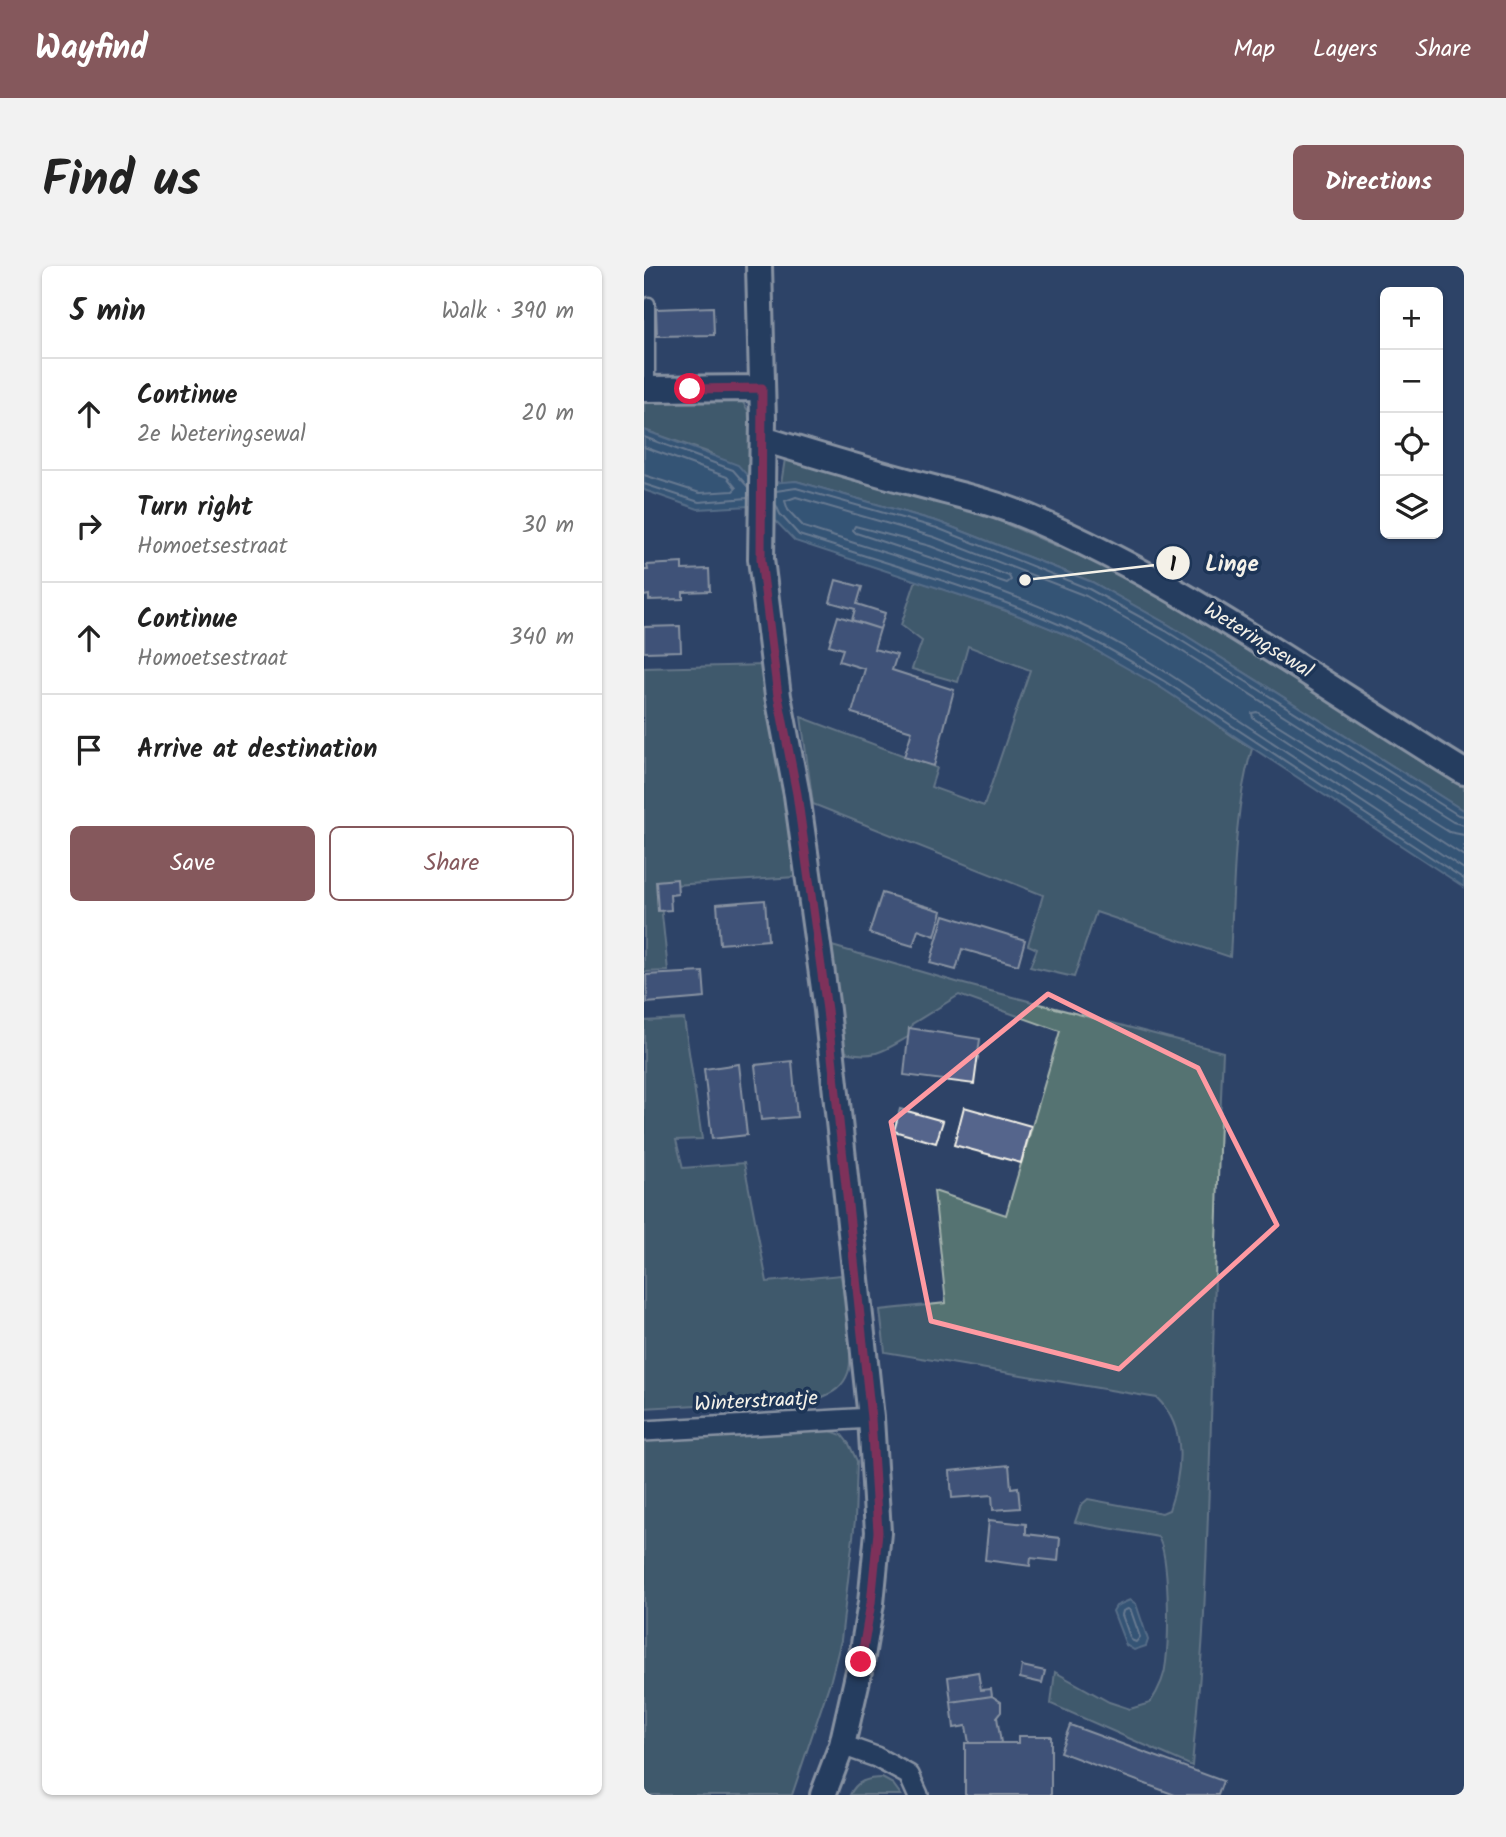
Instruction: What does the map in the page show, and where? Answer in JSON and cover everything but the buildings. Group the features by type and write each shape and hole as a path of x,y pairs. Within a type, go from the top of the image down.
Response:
{"street":[{"path":"759,266 763,439 761,559 778,696 797,794 827,1010 871,1418 878,1532 869,1615 842,1745 823,1795"},
{"path":"647,389 762,388"},
{"name":"Weteringsewal","path":"763,439 1026,516 1114,557 1174,589 1464,772"},
{"name":"Winterstraatje","path":"644,1431 871,1418"},
{"path":"842,1745 876,1757 909,1775 918,1795"}],"lane":[{"path":"647,389 649,303"}],"highlighted area":[{"path":"1048,994 1198,1068 1277,1225 1119,1369 931,1321 891,1122"}],"green space":[{"path":"644,401 742,401 752,417 755,484 710,453 644,430"},
{"path":"785,459 972,509 1156,592 1464,786 1464,811 1169,625 1092,582 939,522 796,481 781,484"},
{"path":"916,580 995,607 1097,649 1165,690 1252,749 1238,824 1230,957 1096,912 1074,977 1030,967 1037,949 1028,945 1043,895 813,804 801,717 937,768 931,787 984,806 1030,670 968,646 958,682 912,669 922,641 901,625"},
{"path":"766,665 795,877 659,886 668,971 644,972 644,668"},
{"path":"832,946 960,983 1223,1052 1204,1613 1192,1766 1051,1704 1055,1672 1109,1702 1130,1709 1150,1703 1161,1684 1167,1650 1168,1597 1165,1561 1158,1537 1075,1522 1081,1505 1088,1499 1162,1513 1169,1510 1177,1481 1180,1451 1174,1423 1167,1410 1157,1398 885,1352 880,1310 946,1303 934,1191 1006,1215 1060,1031 959,995 912,1024 908,1037 885,1050 864,1055 845,1052"},
{"path":"684,1019 702,1139 676,1140 683,1168 744,1163 767,1282 841,1275 850,1364 846,1378 840,1386 820,1398 644,1408 644,1021"},
{"path":"828,1430 842,1435 857,1461 855,1520 841,1640 831,1679 792,1795 644,1795 644,1441"},
{"path":"882,1778 893,1784 901,1795 850,1795 863,1781"}],"water":[{"path":"644,430 738,465 755,484 796,481 939,522 1092,582 1169,625 1464,811 1464,887 1160,687 1074,638 1005,610 795,541 772,517 750,506 698,509 644,490"},
{"path":"1130,1600 1136,1604 1148,1640 1146,1646 1134,1650 1126,1645 1113,1611 1116,1606"}],"place":[{"name":"Linge","path":"1025,580"}],"route":[{"path":"690,389 762,388 764,419 761,559 778,696 797,794 827,1010 871,1418 878,1532 871,1603 861,1662"}]}
